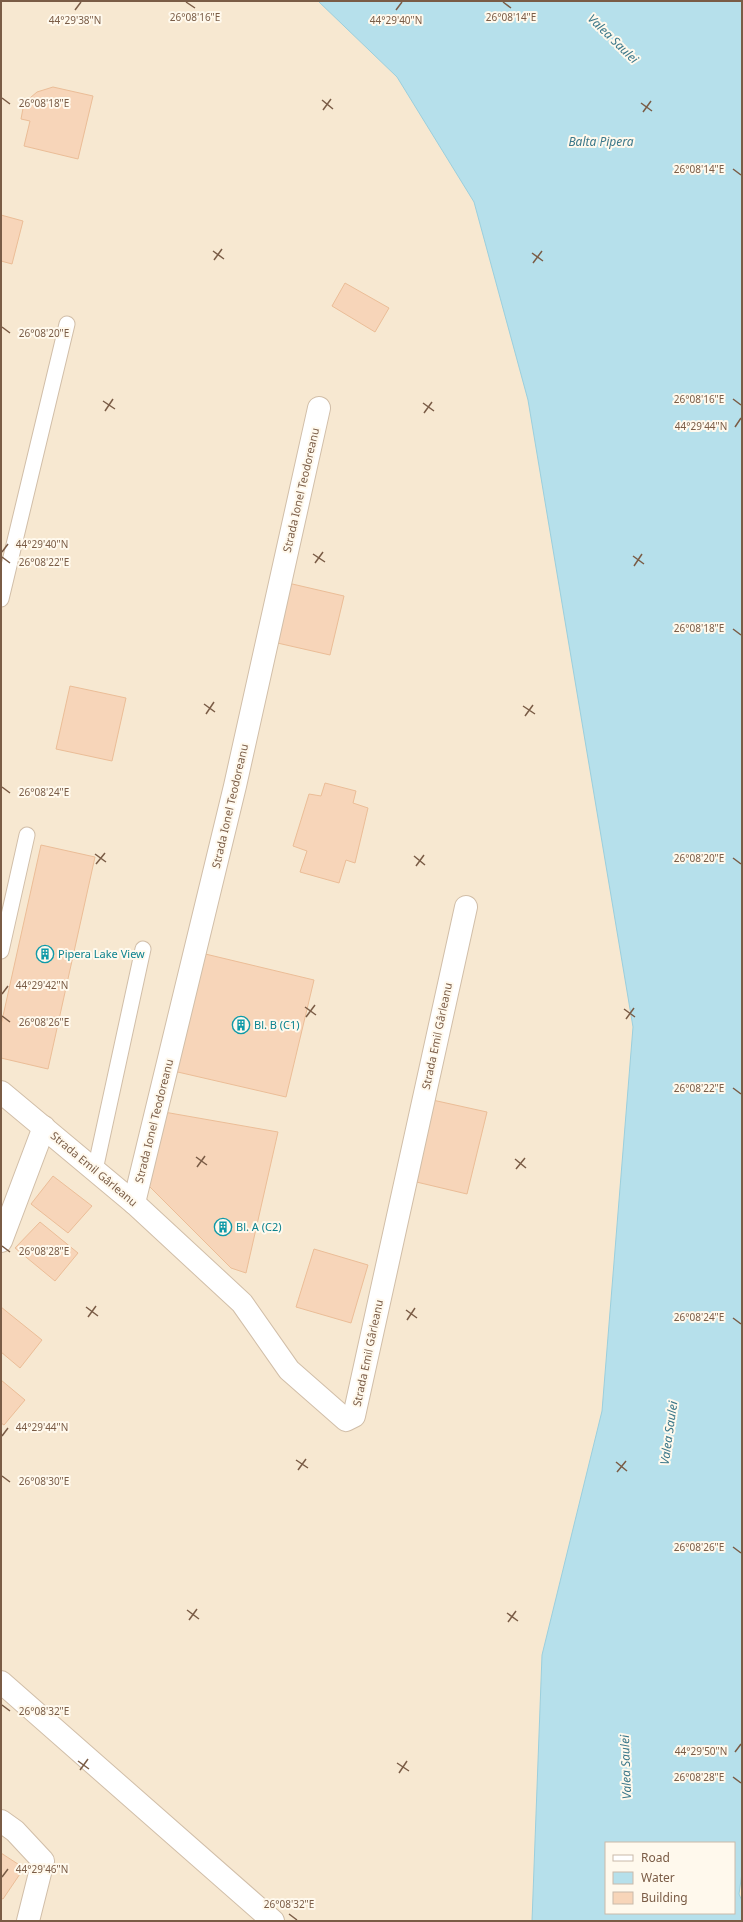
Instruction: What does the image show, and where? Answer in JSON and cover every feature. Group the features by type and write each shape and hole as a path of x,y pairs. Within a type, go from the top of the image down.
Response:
{"street":[{"name":"Strada Ionel Teodoreanu","path":"134,1203 235,786 319,408"},
{"name":"Strada Emil Gârleanu","path":"1,1092 134,1203 242,1303 289,1370 346,1420 350,1419 354,1416 466,907"},
{"path":"1,1241 44,1127"},
{"path":"1,1682 273,1921"},
{"path":"1,1822 15,1831 43,1861 28,1921"}],"lane":[{"path":"1,600 67,324"},
{"path":"1,951 27,835"},
{"path":"95,1170 143,949"}],"shaded area":[{"path":"1,1 742,1 742,1921 1,1921"}],"water":[{"name":"Balta Pipera","path":"318,1 742,1 742,1873 739,1894 742,1901 742,1921 532,1921 542,1655 602,1411 633,1027 528,400 474,202 397,77"}],"building":[{"path":"53,87 93,96 78,159 24,146 30,121 21,119 24,103 37,92"},
{"path":"1,215 23,221 12,264 1,261"},
{"path":"345,283 389,308 375,332 332,306"},
{"path":"288,583 344,596 330,655 273,642"},
{"path":"70,686 126,698 112,761 56,749"},
{"path":"325,783 356,791 353,803 368,808 355,863 346,860 339,883 300,872 307,851 293,846 309,794 321,796"},
{"name":"Pipera Lake View","path":"41,845 95,857 48,1069 1,1058 1,1025"},
{"name":"Bl. B (C1)","path":"197,952 314,980 286,1097 169,1070"},
{"path":"428,1099 487,1112 467,1194 408,1180"},
{"name":"Bl. A (C2)","path":"164,1112 278,1132 246,1273 231,1268 149,1186"},
{"path":"53,1176 92,1206 68,1233 31,1204"},
{"path":"40,1222 78,1253 55,1281 15,1248"},
{"path":"314,1249 368,1265 351,1323 296,1307"},
{"path":"1,1307 42,1340 20,1368 1,1352"},
{"path":"1,1380 25,1400 4,1425 1,1423"},
{"path":"1,1853 24,1868 3,1899 1,1898"}],"place":[{"name":"Pipera Lake View","path":"45,954"},
{"name":"Bl. B (C1)","path":"241,1025"},
{"name":"Bl. A (C2)","path":"223,1227"}],"water label":[{"name":"Valea Saulei","path":"613,39"},
{"name":"Valea Saulei","path":"669,1433"},
{"name":"Valea Saulei","path":"626,1767"}]}
